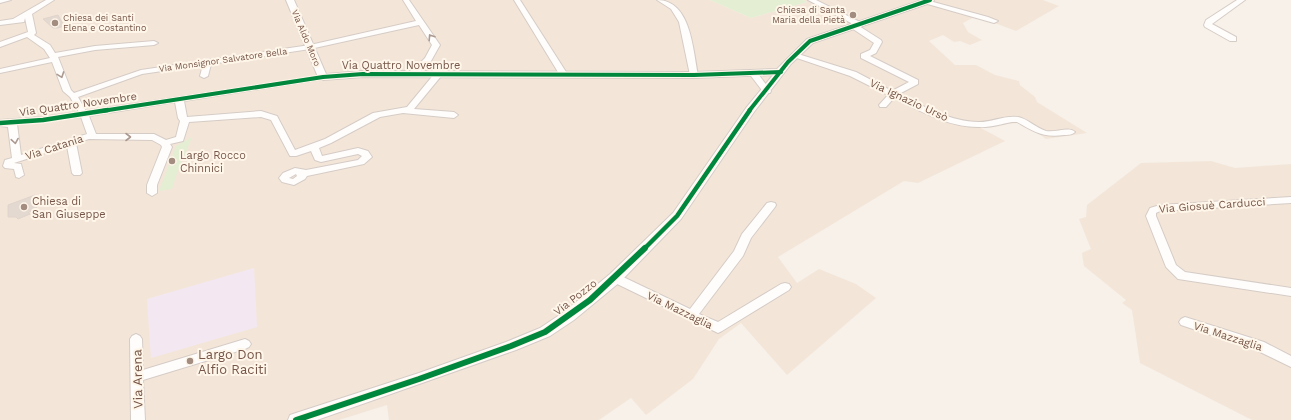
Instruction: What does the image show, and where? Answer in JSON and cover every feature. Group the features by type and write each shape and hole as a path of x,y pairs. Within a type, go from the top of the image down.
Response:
{"street":[{"path":"0,1 8,0"},
{"path":"0,23 15,21 28,16 51,0"},
{"name":"Via Aldo Moro","path":"290,0 322,77"},
{"path":"406,0 436,45 428,59 413,74"},
{"path":"517,0 564,75"},
{"path":"660,0 674,8 683,22 694,75"},
{"path":"811,0 855,25 878,42 873,51 864,56 915,82 894,93 883,105"},
{"path":"1234,39 1208,25 1209,22 1242,0"},
{"path":"928,1 948,10 971,13 994,21"},
{"name":"Via Pozzo","path":"296,420 473,361 545,332 590,300 615,278 677,216 750,110 781,72 810,41 928,1"},
{"path":"1,45 32,33 28,16"},
{"name":"Via Monsignor Salvatore Bella","path":"73,96 141,72 310,47 422,22"},
{"path":"29,35 43,43 54,58 67,91 73,96 84,114 92,137 154,137 165,143 180,139 185,120"},
{"path":"0,71 95,48 154,43"},
{"name":"Via Ignazio Ursò","path":"795,56 853,74 894,93 923,109 959,123 980,124 1019,120 1043,133 1052,134 1071,132"},
{"path":"204,76 208,62"},
{"path":"752,72 767,91"},
{"name":"Via Quattro Novembre","path":"0,123 12,123 84,114 322,77 363,74 694,75 781,72"},
{"path":"293,154 314,147 376,115 410,109 438,75"},
{"path":"179,99 182,118 185,120"},
{"path":"404,111 454,115"},
{"path":"185,120 261,114 274,118 293,154 299,172 361,162 367,157 365,153 358,151 321,159 318,158 314,147"},
{"path":"0,127 12,123 17,159 8,162 8,166 18,166 19,175"},
{"name":"Via Catania","path":"17,159 92,135"},
{"path":"72,141 78,173"},
{"path":"152,193 152,185 167,147 165,143"},
{"name":"Via Giosuè Carducci","path":"1291,200 1160,208 1154,209 1150,216 1171,267 1182,276 1291,292"},
{"path":"691,316 740,253 746,237 771,205"},
{"name":"Via Mazzaglia","path":"615,278 718,328 785,287"},
{"name":"Via Mazzaglia","path":"1185,322 1260,346 1291,362"},
{"name":"Via Arena","path":"136,339 138,420"},
{"path":"137,377 246,344"}],"shaded area":[{"path":"0,0 710,0 751,18 807,2 803,0 1043,0 1059,6 1016,31 976,16 963,23 968,32 982,40 970,45 960,41 954,42 943,35 929,41 955,65 976,65 995,75 1019,81 1020,85 1035,97 1037,102 1087,133 1046,139 1027,125 1017,123 979,127 1005,141 918,183 904,181 778,257 797,283 819,269 856,284 876,298 787,375 741,323 719,339 693,379 646,415 631,398 599,420 389,420 387,405 339,420 0,420"},
{"path":"1211,161 1235,168 1291,164 1291,420 1252,420 1140,363 1132,310 1122,303 1126,300 1084,266 1082,253 1091,249 1079,219 1086,217 1087,205 1141,163"},
{"path":"254,268 257,327 151,358 147,299"}],"green space":[{"path":"710,0 803,0 807,2 751,18"},
{"path":"192,137 172,189 159,191 176,146"}],"building":[{"name":"Chiesa dei Santi Elena e Costantino","path":"58,15 64,26 58,28 53,28 43,19"},
{"name":"Chiesa di San Giuseppe","path":"35,195 37,207 28,213 30,214 18,219 16,217 8,217 8,205"}],"cycle path":[{"path":"296,420 419,379 511,346 545,332 590,300 615,278 677,216 750,110 788,62 810,41 930,0"},
{"path":"0,123 43,120 323,77 363,74 694,75 781,72"}],"place":[{"name":"Chiesa di Santa Maria della Pietà","path":"853,15"},
{"name":"Chiesa dei Santi Elena e Costantino","path":"55,23"},
{"name":"Largo Rocco Chinnici","path":"172,161"},
{"name":"Chiesa di San Giuseppe","path":"24,207"},
{"name":"Largo Don Alfio Raciti","path":"190,361"}]}
